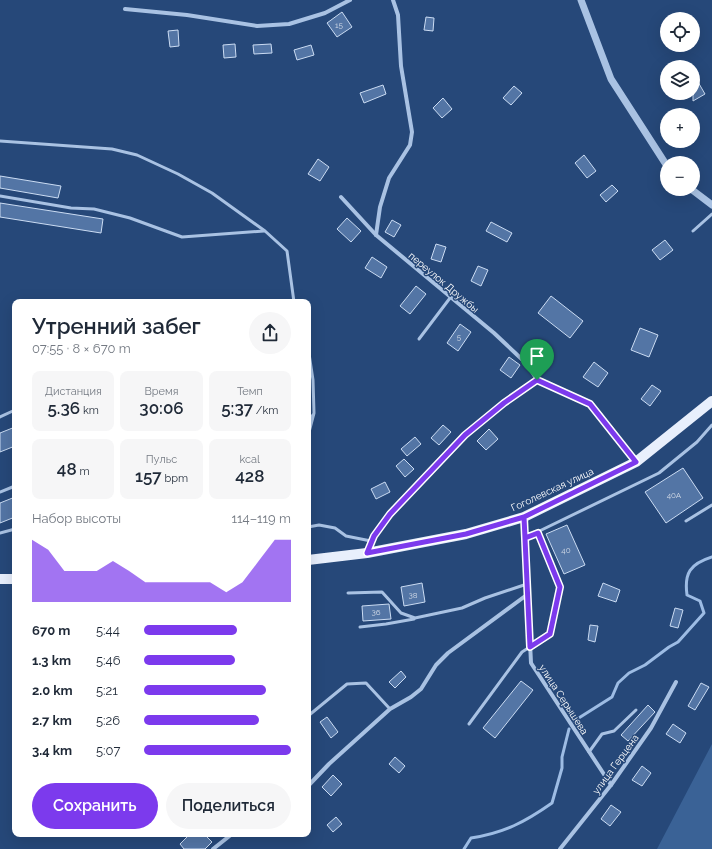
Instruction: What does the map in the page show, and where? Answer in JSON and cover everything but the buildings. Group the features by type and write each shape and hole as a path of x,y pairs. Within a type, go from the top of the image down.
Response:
{"main road":[{"name":"Гоголевская улица","path":"311,560 367,553 466,534 524,517 636,462 712,401"},
{"path":"0,579 12,579"}],"street":[{"path":"125,9 187,15 257,26 288,24 325,13 350,0"},
{"path":"376,235 380,206 389,178 410,144 412,132 401,66 398,15 393,0"},
{"path":"581,0 611,79 661,156"},
{"path":"700,196 712,205"},
{"name":"переулок Дружбы","path":"341,197 376,235 500,339 528,365 537,380"},
{"path":"367,553 371,541 390,514 465,435 504,403 537,380 590,404 636,462"},
{"name":"улица Серышева","path":"524,517 531,663 611,785"},
{"path":"311,783 329,764 390,709 411,697 421,689 436,665 448,653 528,594"},
{"name":"улица Герцена","path":"560,849 611,785 651,728 676,682"},
{"path":"213,849 228,837"}],"lane":[{"path":"0,141 112,149 137,155 178,174 212,194 265,231 287,251 294,299"},
{"path":"0,196 72,208 101,211 130,218 182,237 265,231"},
{"path":"693,231 712,214"},
{"path":"419,339 450,298"},
{"path":"311,366 314,413 311,424"},
{"path":"0,416 12,411"},
{"path":"311,416 314,413"},
{"path":"525,538 659,473 697,442 712,426"},
{"path":"0,492 12,487"},
{"path":"686,521 712,505"},
{"path":"311,526 319,525 335,528 346,536 371,541"},
{"path":"0,533 12,530"},
{"path":"469,724 522,652 550,634 560,587 538,533"},
{"path":"360,627 386,624 462,608 485,598 527,584"},
{"path":"348,592 382,592 401,613 415,618"},
{"path":"311,714 347,684 366,683 390,709"},
{"path":"589,752 602,734 614,731 636,710"}],"shaded area":[{"path":"712,744 712,849 657,849"}],"waterway":[{"path":"574,721 612,697 618,683 629,673 645,665 678,642 704,613 700,601 687,595 686,587 690,570 698,563 712,557"},
{"path":"464,849 471,838 494,833 514,826 533,816 552,803 562,768 562,757 569,729"}],"route":[{"path":"537,380 504,403 465,435 390,514 371,541 367,553 466,534 524,517 525,538 538,533 560,587 550,634 530,647 524,517 636,462 590,404 537,380"}]}
